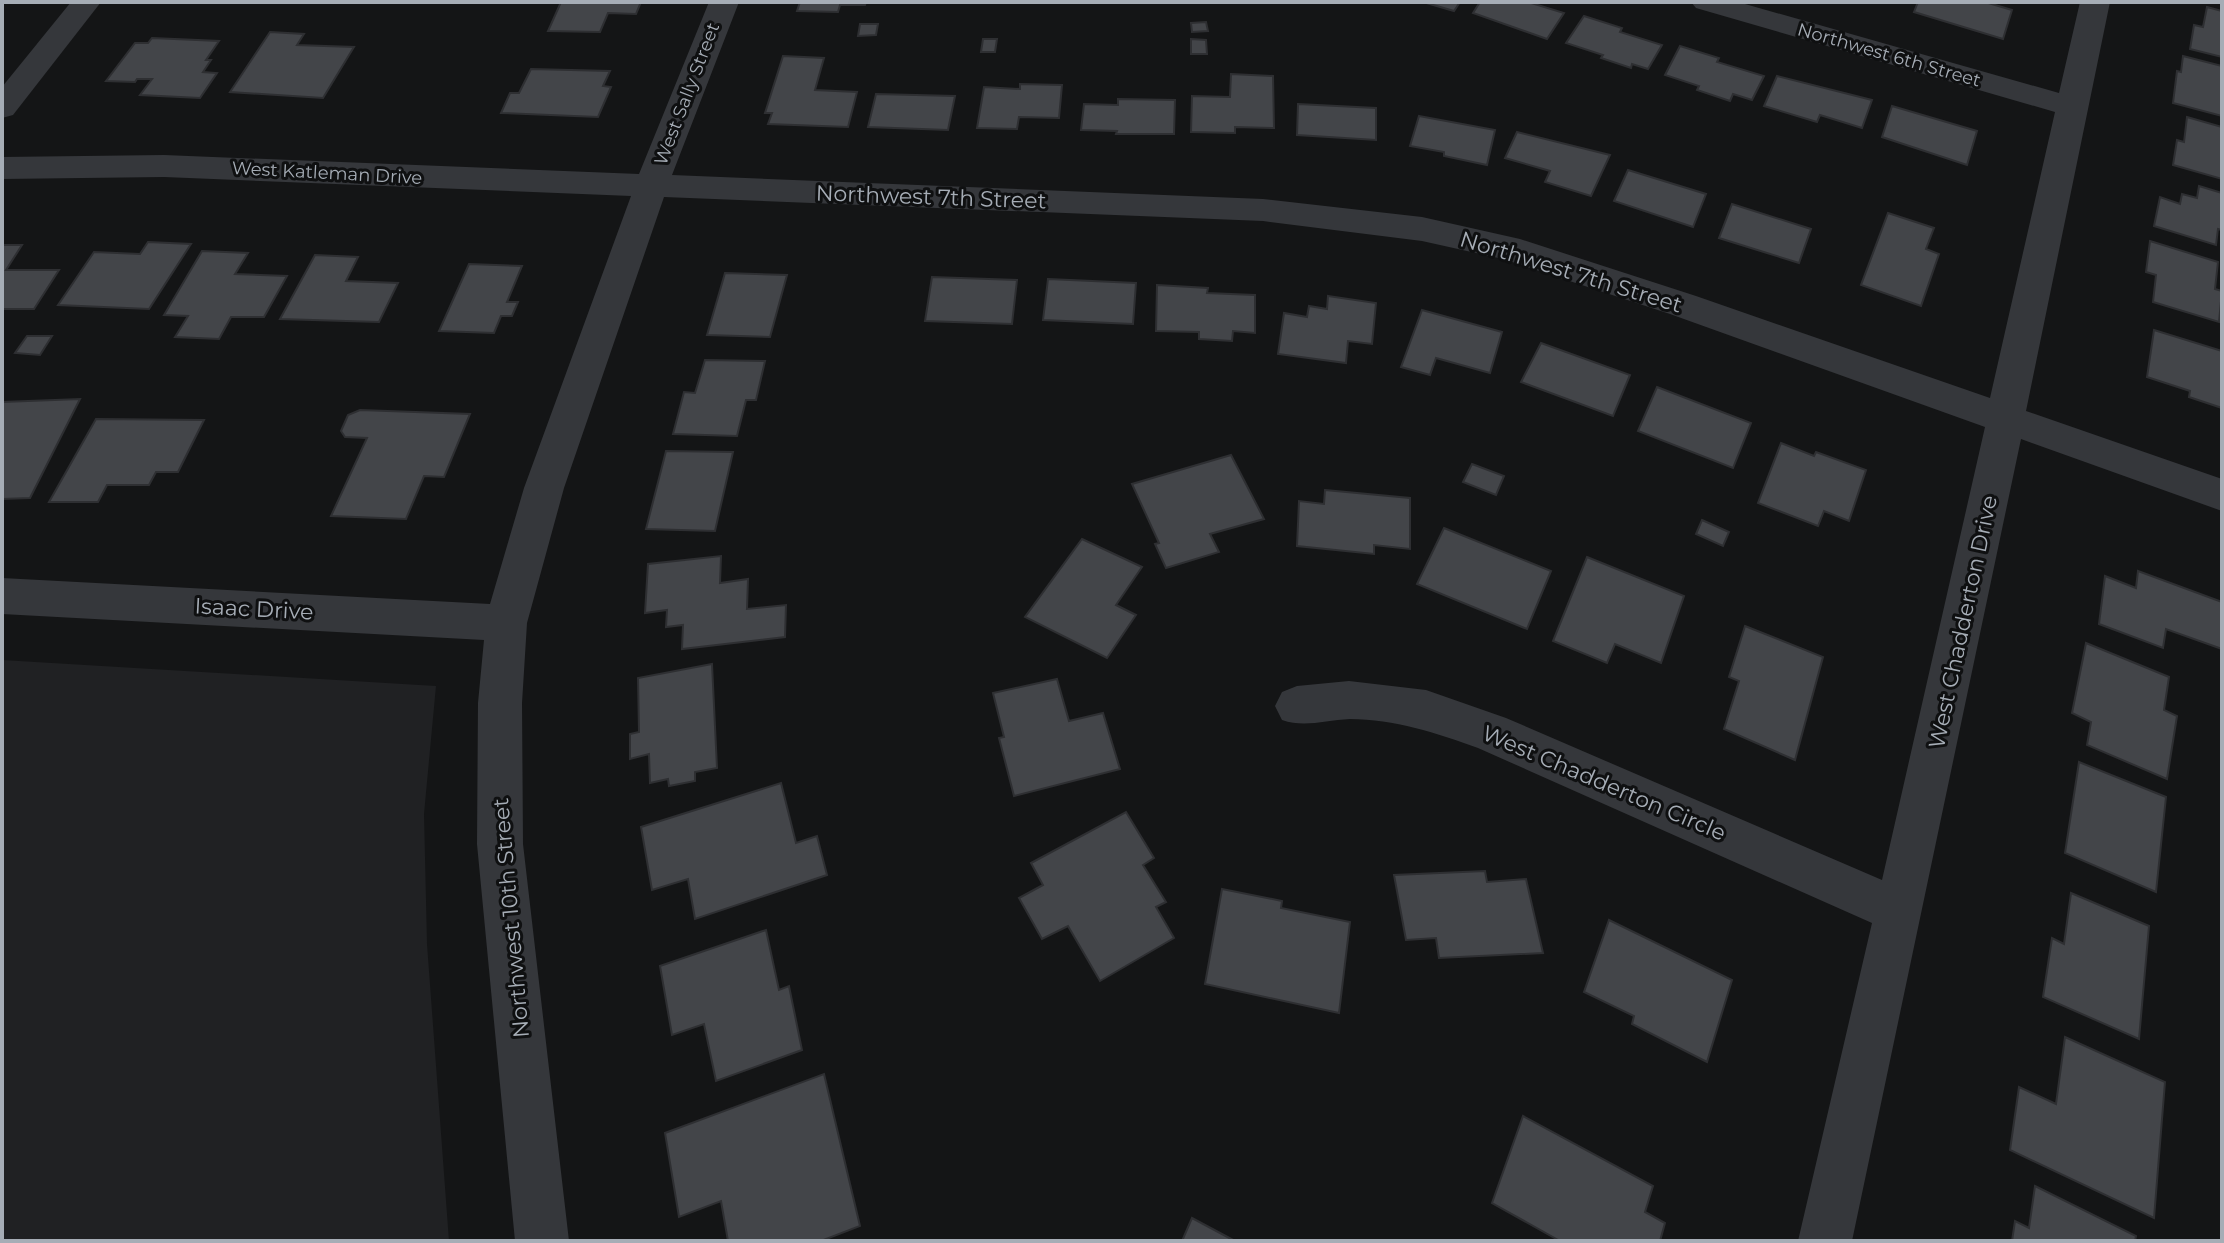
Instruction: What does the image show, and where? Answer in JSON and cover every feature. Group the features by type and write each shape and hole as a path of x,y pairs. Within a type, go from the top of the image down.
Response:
{"street":[{"path":"2,108 86,2"},
{"name":"West Sally Street","path":"651,186 724,2"},
{"name":"Northwest 6th Street","path":"1706,2 2072,107"},
{"name":"West Chadderton Drive","path":"1825,1241 1998,466 2013,372 2095,2"},
{"name":"West Katleman Drive","path":"2,168 164,166 651,186"},
{"name":"Northwest 7th Street","path":"651,186 1263,210 1422,229 1508,248 1683,305 2222,495"},
{"name":"Northwest 10th Street","path":"542,1241 500,844 500,703 506,623 544,488 651,186"},
{"name":"Isaac Drive","path":"2,596 506,623"},
{"name":"West Chadderton Circle","path":"1297,706 1349,700 1426,710 1490,732 1899,911"}],"shaded area":[{"path":"2,660 436,686 424,814 427,944 449,1241 2,1241"}],"building":[{"path":"561,2 641,2 636,14 608,13 600,32 548,31"},
{"path":"800,2 866,2 865,5 840,5 838,12 797,11"},
{"path":"1423,2 1460,2 1454,11"},
{"path":"1480,2 1528,2 1564,13 1547,39 1473,13"},
{"path":"1918,2 1985,2 2012,10 2003,39 1914,12"},
{"path":"2207,7 2222,11 2222,57 2190,49 2194,25 2203,27"},
{"path":"1584,16 1622,28 1620,32 1662,45 1648,69 1632,64 1631,68 1601,58 1603,55 1566,43"},
{"path":"1206,22 1208,31 1192,32 1191,23"},
{"path":"860,24 878,24 876,35 858,36"},
{"path":"270,32 304,34 297,45 354,47 323,98 230,92"},
{"path":"152,38 219,41 206,60 211,60 203,72 217,73 200,98 140,95 152,79 106,81 135,43 148,43"},
{"path":"983,39 997,39 995,52 981,52"},
{"path":"1191,39 1206,40 1207,54 1191,54"},
{"path":"1680,46 1719,58 1717,62 1764,76 1752,100 1733,94 1730,101 1697,90 1699,86 1665,75"},
{"path":"783,56 824,58 815,90 857,92 848,127 768,124 772,113 765,113"},
{"path":"2183,56 2222,66 2222,116 2173,103 2177,71 2181,72"},
{"path":"531,69 610,71 603,86 611,87 598,117 501,113 510,93 519,93"},
{"path":"1231,74 1273,76 1274,128 1235,127 1235,133 1191,132 1192,96 1230,97"},
{"path":"1777,76 1872,100 1862,128 1820,115 1817,122 1764,106"},
{"path":"1020,84 1062,85 1059,118 1019,117 1017,129 977,128 984,87 1020,89"},
{"path":"876,94 955,96 948,130 868,127"},
{"path":"1118,99 1175,100 1174,134 1116,134 1117,131 1081,130 1084,104 1118,105"},
{"path":"1298,104 1376,108 1376,140 1297,135"},
{"path":"1892,106 1977,131 1967,165 1882,137"},
{"path":"1419,116 1495,130 1487,165 1410,146"},
{"path":"2187,117 2222,127 2222,179 2173,165 2177,140 2184,142"},
{"path":"1517,132 1610,155 1591,196 1545,182 1550,171 1505,158"},
{"path":"1628,170 1706,194 1693,227 1614,201"},
{"path":"2199,186 2222,193 2222,230 2218,229 2216,245 2154,226 2160,197 2180,204 2182,194 2197,198"},
{"path":"1732,204 1811,229 1799,263 1719,238"},
{"path":"1888,213 1934,228 1926,249 1939,254 1921,306 1861,285"},
{"path":"2150,241 2218,262 2215,289 2222,291 2219,322 2153,302 2156,275 2146,272"},
{"path":"148,242 191,244 149,309 58,305 94,252 140,254"},
{"path":"2,245 22,245 6,270 59,270 34,309 2,309"},
{"path":"202,251 248,253 235,274 287,276 264,317 231,317 219,339 175,337 188,316 164,315"},
{"path":"315,255 358,257 346,281 398,283 379,322 280,319"},
{"path":"469,264 522,266 507,302 518,302 512,316 501,316 494,333 439,331"},
{"path":"725,273 787,275 770,337 707,335"},
{"path":"932,277 1017,280 1012,324 925,321"},
{"path":"1048,279 1136,283 1133,324 1043,320"},
{"path":"1157,285 1208,288 1207,293 1255,295 1255,333 1233,331 1232,341 1199,339 1199,332 1156,331"},
{"path":"1328,296 1376,303 1372,344 1348,341 1346,363 1278,354 1284,313 1307,317 1309,306 1327,309"},
{"path":"1422,310 1502,332 1490,373 1436,358 1430,375 1401,367"},
{"path":"2154,330 2222,351 2222,408 2189,397 2190,391 2147,377"},
{"path":"27,336 52,336 40,355 15,353"},
{"path":"1541,343 1630,375 1613,416 1521,382"},
{"path":"705,360 765,361 756,400 746,400 737,436 673,434 684,392 695,393"},
{"path":"1657,387 1751,423 1733,468 1638,431"},
{"path":"80,399 30,498 2,499 2,402"},
{"path":"360,410 470,414 444,477 424,476 406,519 331,516 367,438 345,437 341,431 348,415"},
{"path":"96,419 204,420 178,472 156,472 149,485 107,485 98,502 49,502"},
{"path":"1781,443 1866,470 1849,521 1824,511 1818,526 1758,503"},
{"path":"666,451 733,452 715,531 646,529"},
{"path":"1231,455 1264,519 1210,534 1219,552 1166,568 1155,544 1159,543 1132,484"},
{"path":"1472,464 1504,476 1496,495 1463,482"},
{"path":"1325,490 1410,498 1410,549 1374,545 1374,554 1297,546 1299,501 1324,504"},
{"path":"1702,520 1729,532 1723,546 1696,534"},
{"path":"1444,528 1551,571 1527,629 1417,584"},
{"path":"1082,539 1142,567 1116,605 1136,615 1107,658 1025,617"},
{"path":"721,556 720,583 748,579 747,609 786,605 785,637 682,649 683,625 666,627 667,610 645,613 648,564"},
{"path":"1587,557 1684,596 1661,663 1615,644 1607,663 1553,641"},
{"path":"2138,571 2222,602 2222,649 2166,629 2163,648 2099,624 2105,576 2136,588"},
{"path":"1745,626 1823,657 1795,760 1724,729 1739,681 1729,677"},
{"path":"2086,643 2169,677 2164,710 2177,716 2167,779 2087,745 2091,722 2072,713"},
{"path":"712,664 717,768 695,772 695,781 669,786 668,779 650,783 649,754 630,759 630,734 639,732 638,678"},
{"path":"1057,679 1069,721 1103,713 1120,769 1014,796 999,738 1004,737 993,693"},
{"path":"2079,762 2166,797 2156,892 2065,853"},
{"path":"781,783 796,843 817,836 827,875 695,919 688,879 652,890 641,827"},
{"path":"1126,812 1154,858 1143,865 1166,902 1156,907 1174,938 1100,981 1068,926 1042,939 1019,898 1043,885 1031,863"},
{"path":"1485,871 1487,882 1526,879 1543,953 1439,958 1436,938 1406,940 1394,875"},
{"path":"1222,889 1282,901 1281,908 1350,922 1339,1013 1205,984"},
{"path":"2071,893 2149,926 2139,1039 2043,997 2052,938 2064,944"},
{"path":"1609,920 1732,980 1707,1062 1632,1024 1634,1016 1584,992"},
{"path":"766,930 779,990 789,986 802,1050 716,1081 704,1024 672,1035 660,966"},
{"path":"2065,1037 2165,1082 2154,1218 2010,1150 2019,1087 2056,1104"},
{"path":"824,1074 860,1226 821,1241 728,1241 721,1201 679,1217 665,1133"},
{"path":"1523,1116 1653,1186 1645,1212 1665,1223 1660,1241 1560,1241 1492,1203"},
{"path":"2035,1186 2136,1236 2135,1241 2012,1241 2015,1221 2029,1228"},
{"path":"1192,1218 1235,1241 1182,1241"}]}
